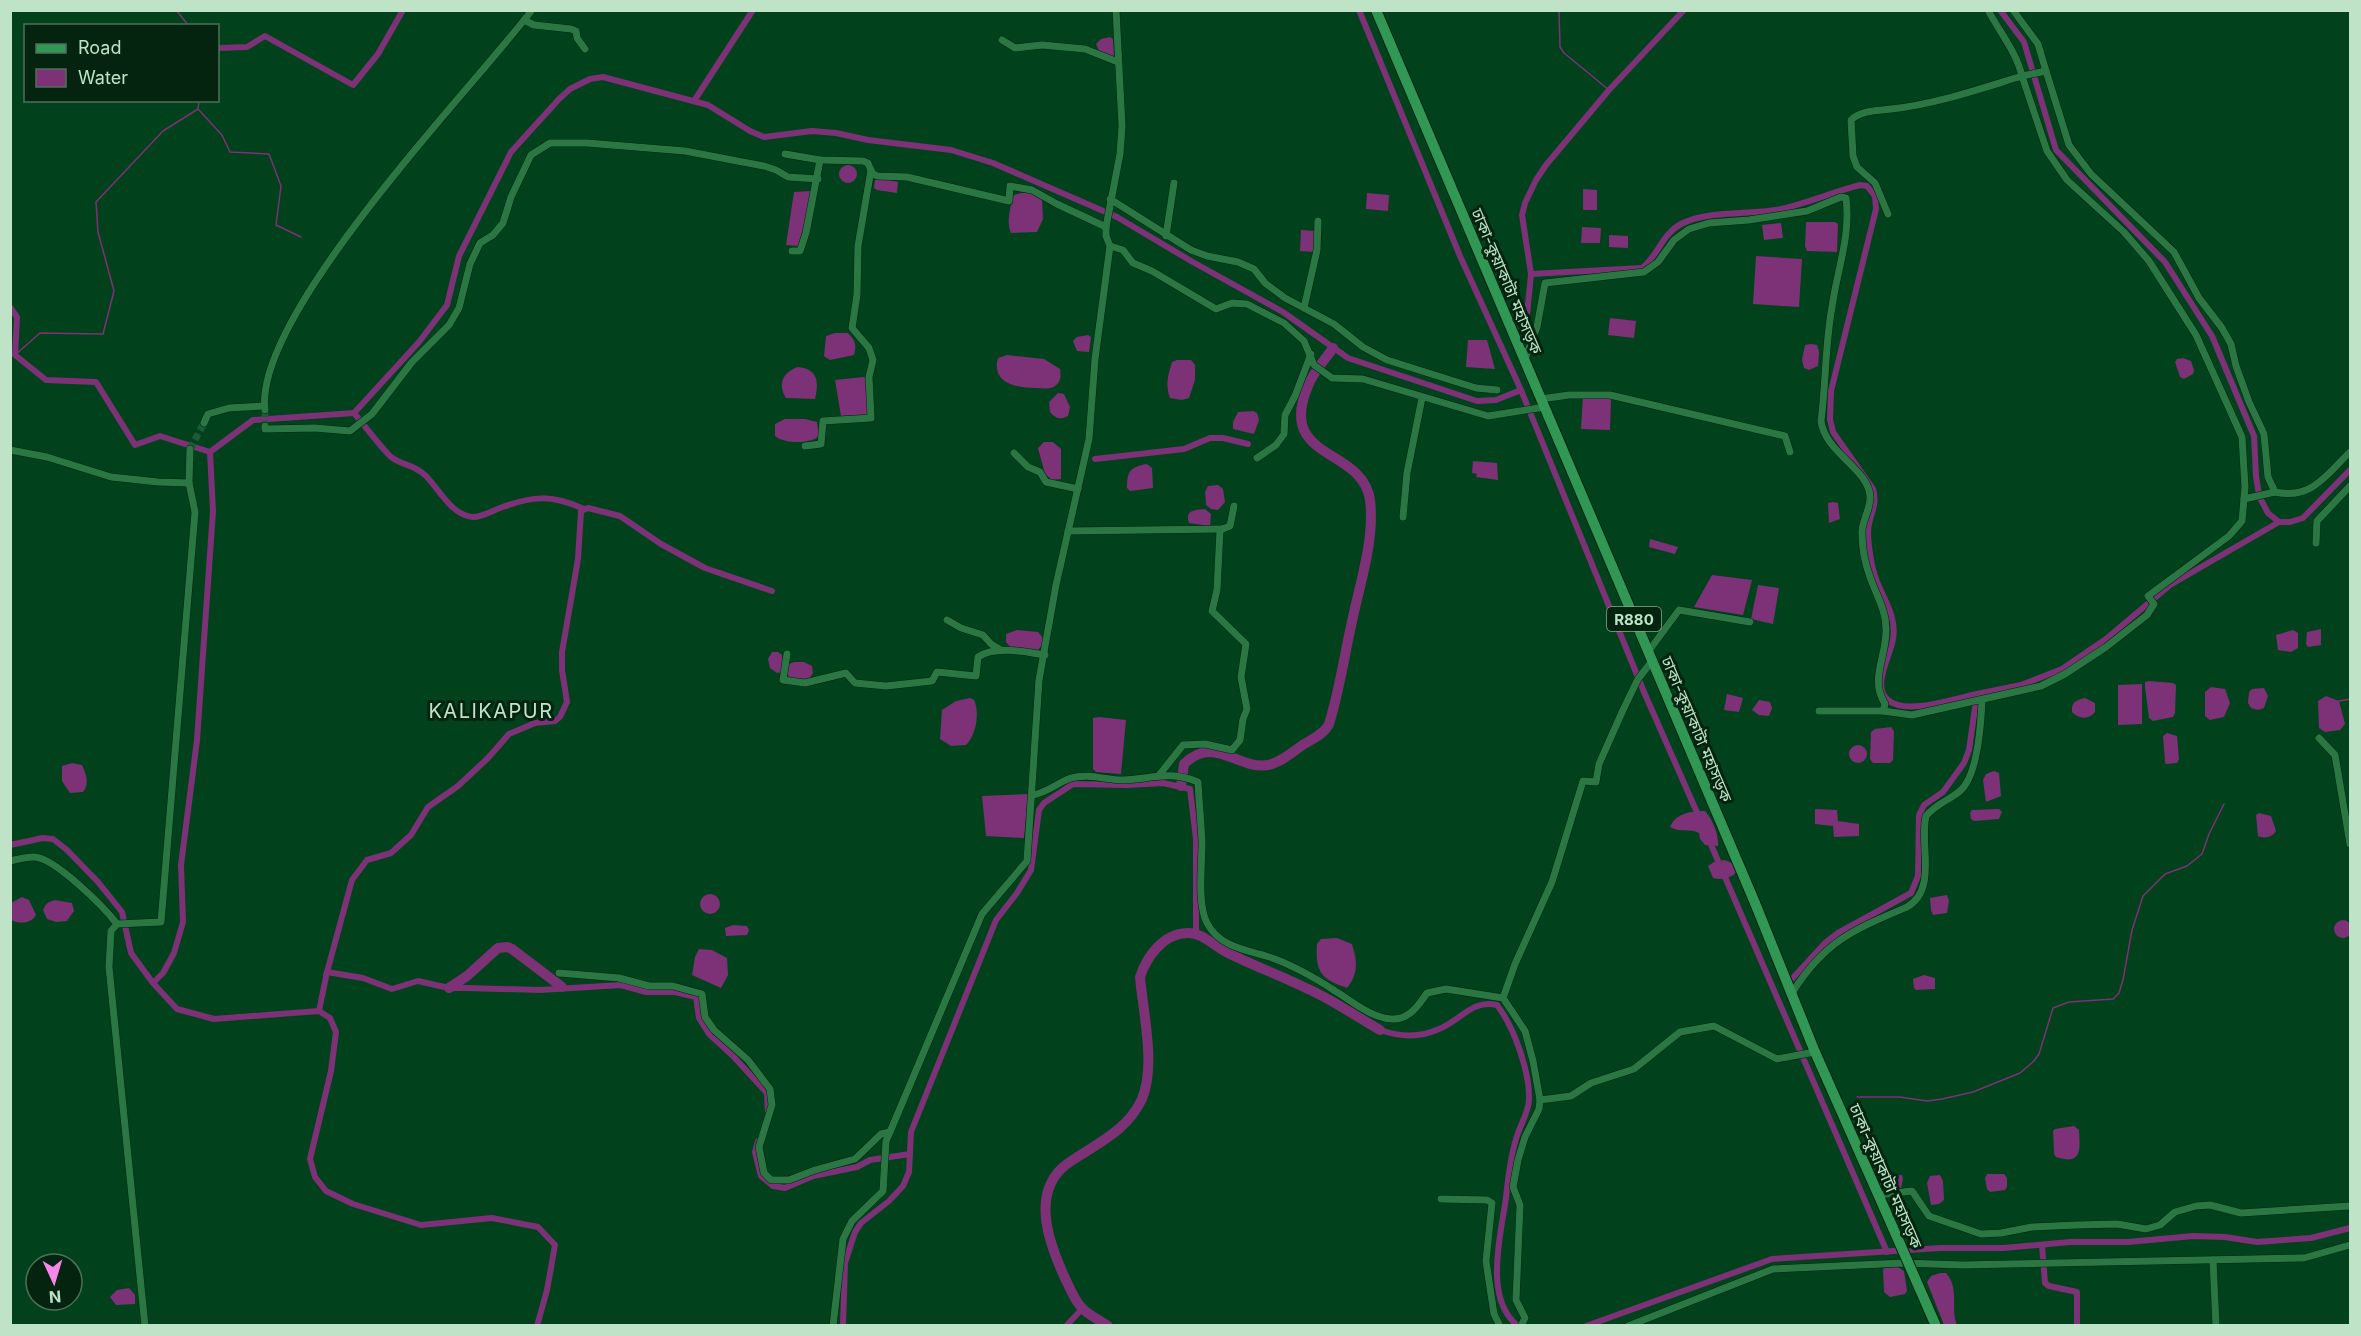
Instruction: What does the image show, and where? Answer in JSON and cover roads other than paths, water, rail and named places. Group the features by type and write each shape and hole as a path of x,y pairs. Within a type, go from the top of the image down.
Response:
{"main road":[{"name":"ঢাকা-কুয়াকাটা মহাসড়ক","path":"1376,10 1525,359 1815,1052 1936,1326"}],"street":[{"path":"204,423 208,414 229,408 264,408 268,372 291,321 342,240 532,10"},
{"path":"833,1326 843,1239 852,1221 883,1191 886,1141 982,914 1027,861 1039,680 1056,585 1089,439 1095,360 1110,246 1106,236 1106,227 1120,154 1122,126 1116,10"},
{"path":"1819,711 1882,711 1912,716 2052,682 2086,661 2140,621 2147,615 2151,602 2148,596 2237,529 2241,521 2245,463 2242,437 2196,335 2170,291 2143,253 2124,232 2067,180 2047,151 2024,76 2012,48 1998,30 1988,10"},
{"path":"2013,10 2038,44 2042,71 2069,145 2091,174 2174,252 2199,298 2231,344 2249,402 2264,434 2268,477 2275,492"},
{"path":"524,20 534,25 576,31 577,38 585,49"},
{"path":"1002,40 1015,48 1042,45 1085,49 1118,62"},
{"path":"1888,214 1875,183 1857,166 1853,156 1851,120 1863,113 1942,100 2042,71"},
{"path":"265,426 265,429 315,428 350,431 372,414 412,362 449,325 459,309 470,264 480,243 493,235 503,223 511,197 531,155 550,143 607,144 685,151 770,168 788,177 818,179"},
{"path":"785,154 820,160 863,161 868,163 877,176 907,177 1009,201 1010,186 1032,190 1106,227"},
{"path":"792,251 800,251 818,179 820,160"},
{"path":"805,446 821,444 823,421 871,417 869,377 873,360 869,348 852,328 857,295 858,246 871,170"},
{"path":"1166,236 1174,183"},
{"path":"1525,359 1537,327 1545,283 1644,272 1658,262 1674,240 1689,229 1709,223 1749,220 1807,211 1841,197 1846,198 1844,255 1831,308 1821,421 1822,429 1832,447 1861,478 1869,493 1869,504 1863,521 1863,538 1869,575 1882,604 1886,622 1886,641 1877,675 1879,694 1885,704 1882,711"},
{"path":"1110,199 1191,250 1238,262 1254,269 1265,283 1334,324 1363,347 1387,360 1476,388 1497,390"},
{"path":"1304,308 1317,250 1318,221"},
{"path":"1110,246 1123,250 1133,263 1180,286 1216,309 1232,303 1247,304 1284,322 1304,341 1314,365 1332,378 1363,379 1488,416 1569,395 1610,394 1785,436 1790,452"},
{"path":"1257,459 1276,446 1284,434 1285,415 1311,354"},
{"path":"1403,516 1407,473 1422,398"},
{"path":"145,1326 109,967 111,931 117,924 161,922 195,512 189,483 190,449"},
{"path":"10,450 47,457 111,477 189,483"},
{"path":"2244,499 2275,492 2293,494 2309,491 2350,452"},
{"path":"1014,453 1028,466 1041,472 1046,482 1078,489"},
{"path":"2316,543 2317,521 2350,486"},
{"path":"1068,531 1222,529 1230,526 1234,506"},
{"path":"1160,774 1183,745 1205,744 1232,750 1240,740 1247,709 1241,677 1246,644 1212,611 1217,590 1218,545 1222,529"},
{"path":"1503,998 1515,964 1552,882 1583,781 1596,782 1599,764 1623,710 1650,657 1679,610 1750,622"},
{"path":"946,620 967,631 983,635 1001,650"},
{"path":"787,654 783,680 805,684 846,673 855,683 886,686 932,681 937,672 975,676 978,657 1001,650 1045,655"},
{"path":"1792,993 1812,964 1833,943 1907,907 1918,899 1923,888 1926,816 1940,802 1961,791 1971,774 1980,727 1982,700"},
{"path":"2319,738 2335,755 2350,844"},
{"path":"1033,795 1044,793 1073,778 1084,776 1124,780 1160,774 1186,777 1198,782 1202,838 1201,910 1215,935 1232,946 1270,957 1333,989 1354,1004 1377,1015 1394,1019 1414,1012 1427,993 1446,989 1503,998 1525,1031 1540,1100 1539,1109 1525,1137 1513,1187 1520,1205 1516,1300 1525,1318 1521,1326"},
{"path":"10,861 35,856 52,863 91,895 117,924"},
{"path":"558,973 619,978 649,986 673,986 702,994 705,1017 714,1030 748,1060 770,1089 772,1105 759,1147 765,1173 771,1180 789,1180 855,1159 881,1134 890,1132"},
{"path":"1540,1100 1571,1096 1591,1083 1634,1069 1680,1032 1691,1030 1714,1026 1777,1059 1815,1052"},
{"path":"1878,1195 1912,1191 1929,1216 1981,1234 2032,1227 2077,1225 2117,1224 2146,1229 2160,1225 2175,1212 2196,1206 2210,1205 2241,1213 2350,1206"},
{"path":"1442,1199 1487,1200 1492,1203 1486,1261 1491,1302 1500,1326"},
{"path":"1628,1326 1773,1269 1904,1263 1963,1265 2304,1258 2350,1245"},
{"path":"2213,1260 2217,1326"}],"water":[{"path":"1110,37 1113,39 1114,57 1100,53 1096,44 1101,39"},
{"path":"844,165 852,165 857,170 855,181 844,183 839,178 839,170"},
{"path":"885,179 898,182 897,193 874,188 875,180"},
{"path":"1583,189 1597,190 1597,210 1583,210"},
{"path":"812,191 799,246 786,245 794,192"},
{"path":"1030,193 1042,200 1043,219 1037,232 1011,233 1009,219 1011,205 1014,195"},
{"path":"1367,193 1389,195 1388,211 1366,209"},
{"path":"1806,222 1835,222 1838,224 1837,252 1807,251 1805,246"},
{"path":"1781,223 1783,238 1764,240 1762,225"},
{"path":"1582,227 1601,228 1600,243 1581,243"},
{"path":"1301,230 1315,231 1314,252 1300,251"},
{"path":"1609,235 1628,236 1628,248 1609,247"},
{"path":"1756,256 1802,259 1799,307 1753,304"},
{"path":"1610,318 1636,321 1634,338 1608,335"},
{"path":"848,333 855,343 854,355 830,360 824,356 826,336"},
{"path":"1088,335 1091,337 1089,352 1077,351 1073,341 1077,337"},
{"path":"1468,340 1487,340 1495,369 1466,367"},
{"path":"1805,345 1817,345 1818,366 1809,370 1804,368 1802,360"},
{"path":"1007,355 1044,359 1060,369 1059,381 1053,387 1046,388 1021,387 1007,382 998,373 997,366 998,358"},
{"path":"2183,358 2191,361 2194,370 2193,374 2184,379 2180,377 2175,362"},
{"path":"1191,360 1195,365 1195,380 1189,398 1182,400 1170,398 1167,384 1172,362"},
{"path":"798,367 810,370 816,377 815,399 786,398 783,393 782,383 785,375"},
{"path":"866,378 868,415 841,416 835,380"},
{"path":"1058,393 1064,394 1070,407 1068,416 1063,418 1058,418 1050,412 1049,402"},
{"path":"1583,396 1611,398 1610,430 1581,429"},
{"path":"1238,412 1257,413 1259,420 1254,434 1233,429 1233,422"},
{"path":"785,419 805,419 817,422 819,436 804,442 779,439 775,436 775,424"},
{"path":"1044,442 1053,442 1061,449 1061,479 1052,480 1045,474 1038,448"},
{"path":"1473,461 1497,463 1498,480 1476,477 1477,474 1472,473"},
{"path":"1147,464 1152,468 1153,488 1130,491 1127,488 1129,474 1133,468"},
{"path":"1218,485 1223,489 1225,502 1218,510 1211,509 1206,505 1205,492 1208,486"},
{"path":"1828,503 1838,503 1840,519 1829,523"},
{"path":"1205,509 1211,514 1210,526 1189,523 1189,513"},
{"path":"1650,539 1678,547 1675,554 1649,547"},
{"path":"1712,575 1752,580 1743,615 1694,607"},
{"path":"1758,585 1779,588 1773,624 1751,619"},
{"path":"2321,629 2321,645 2308,647 2307,632"},
{"path":"1017,630 1038,632 1043,644 1038,650 1011,648 1006,642 1006,634"},
{"path":"2293,630 2298,633 2298,648 2291,652 2278,650 2276,635"},
{"path":"772,652 782,655 782,672 777,673 770,668 768,659"},
{"path":"804,662 812,666 813,673 809,679 789,678 787,672 789,664"},
{"path":"2145,682 2176,685 2173,717 2153,721 2149,718"},
{"path":"2142,684 2142,724 2118,725 2118,685"},
{"path":"2211,687 2225,689 2230,703 2224,717 2210,720 2205,716 2205,692"},
{"path":"2264,688 2268,696 2264,708 2258,710 2251,708 2248,703 2249,692 2252,689"},
{"path":"1727,694 1743,698 1739,712 1724,710"},
{"path":"2326,696 2339,701 2345,724 2340,730 2325,732 2319,728 2318,701"},
{"path":"970,698 974,700 977,711 972,736 966,745 951,746 940,739 942,710 956,701"},
{"path":"2085,698 2095,703 2095,712 2084,718 2072,712 2072,706 2075,702"},
{"path":"1759,700 1770,702 1772,708 1769,716 1759,715 1752,710"},
{"path":"1093,718 1126,720 1121,774 1096,772 1093,769"},
{"path":"1891,727 1894,731 1893,760 1890,763 1873,763 1870,759 1871,732 1875,729"},
{"path":"2167,733 2177,736 2179,759 2177,763 2166,764 2165,762 2163,736"},
{"path":"1854,745 1862,745 1867,750 1865,761 1854,763 1849,758 1849,750"},
{"path":"72,763 82,765 85,772 87,782 83,792 70,793 62,781 62,766"},
{"path":"1994,771 1999,773 2001,796 1986,802 1983,780 1986,774"},
{"path":"1028,794 1024,838 986,836 982,796"},
{"path":"1815,809 1837,810 1838,821 1859,824 1859,836 1834,837 1833,826 1815,824"},
{"path":"1999,809 2002,812 1999,819 1974,821 1971,819 1972,810"},
{"path":"1705,811 1715,828 1718,846 1705,845 1699,833 1670,827 1680,816 1689,812"},
{"path":"2259,813 2271,816 2276,831 2271,836 2258,836 2256,815"},
{"path":"1725,860 1734,864 1736,872 1726,878 1713,878 1708,866"},
{"path":"710,894 717,897 720,904 717,911 710,914 703,911 700,904 703,897"},
{"path":"1947,895 1949,901 1947,913 1933,915 1930,898"},
{"path":"22,897 29,900 36,915 28,922 21,923 11,920 11,903"},
{"path":"55,900 72,903 74,911 67,921 56,922 47,919 43,910 48,903"},
{"path":"2339,920 2347,920 2352,925 2350,936 2339,938 2334,933 2334,925"},
{"path":"733,925 747,926 749,930 747,935 726,936 725,928"},
{"path":"1337,938 1352,944 1355,956 1354,977 1347,988 1326,978 1317,961 1317,944 1321,939"},
{"path":"699,949 712,950 727,958 728,975 721,988 692,975"},
{"path":"1924,975 1935,978 1935,989 1916,990 1914,988 1913,979"},
{"path":"2074,1126 2079,1130 2078,1154 2071,1159 2056,1157 2053,1131"},
{"path":"1987,1174 2004,1174 2007,1178 2005,1190 1990,1192 1987,1189 1985,1178"},
{"path":"1902,1175 1901,1188 1885,1190 1879,1183 1886,1177"},
{"path":"1940,1175 1943,1181 1944,1200 1939,1204 1931,1205 1927,1183 1930,1176"},
{"path":"1898,1267 1904,1271 1907,1291 1905,1294 1890,1297 1884,1292 1883,1270"},
{"path":"1946,1273 1953,1285 1957,1325 1944,1325 1927,1282 1931,1276"},
{"path":"129,1288 135,1295 135,1304 116,1305 110,1297 117,1290"}],"waterway":[{"path":"176,10 187,24"},
{"path":"219,48 247,47 265,36 353,85 378,54 403,10"},
{"path":"694,101 753,10"},
{"path":"1359,10 1460,256 1521,390 1644,692 1699,817"},
{"path":"1559,10 1560,47 1564,53 1609,90"},
{"path":"1521,330 1527,315 1531,274 1522,215 1536,180 1609,90 1684,10"},
{"path":"2000,10 2024,42 2056,150 2165,262 2212,336 2254,436 2259,495"},
{"path":"537,1326 547,1290 555,1245 538,1227 492,1218 421,1225 353,1204 326,1191 315,1177 310,1159 331,1071 336,1032 330,1018 319,1011 214,1019 177,1009 153,983 163,973 174,953 183,922 181,865 197,740 213,511 210,452 253,420 354,413 419,342 447,305 459,256 511,152 559,99 570,89 590,79 603,77 708,105 764,137 812,131 951,150 993,163 1117,217 1283,312 1348,358 1477,401 1496,400 1521,390"},
{"path":"15,355 40,333 103,334 114,291 98,232 96,202 163,131 198,109 199,102"},
{"path":"198,109 222,135 230,152 269,154 281,186 276,225 301,237"},
{"path":"1531,274 1642,268 1669,233 1681,224 1717,215 1781,209 1860,185 1867,186 1875,196 1876,209 1831,391 1830,419 1833,432 1873,489 1874,494 1874,507 1868,528 1869,550 1874,574 1890,610 1894,629 1881,687 1888,700 1906,706 1931,704 1977,694"},
{"path":"10,307 17,317 15,355 46,380 96,382 135,445 160,436 210,452"},
{"path":"1181,786 1184,764 1195,756 1205,752 1216,752 1246,763 1273,764 1318,736 1329,724 1365,563 1371,516 1370,500 1364,483 1353,470 1312,441 1303,428 1301,410 1308,386 1333,348"},
{"path":"354,413 390,456 421,472 452,507 465,515 480,516 511,504 542,498 561,501 584,509"},
{"path":"1095,459 1184,449 1210,438 1223,438 1248,444"},
{"path":"2260,498 2268,513 2279,522 2290,522 2303,518 2350,470"},
{"path":"319,1011 352,880 367,860 391,853 411,835 428,807 458,786 509,734 535,723 555,721 560,717 567,702 562,652 578,559 581,511 588,508 620,516 661,544 705,568 772,591"},
{"path":"1791,980 1825,943 1838,933 1911,893 1918,876 1919,815 1924,805 1943,792 1964,763 1969,750 1977,694 2021,685 2062,669 2106,639 2170,585 2279,522"},
{"path":"2339,701 2350,699"},
{"path":"843,1326 845,1263 855,1232 861,1223 889,1201 903,1186 909,1172 911,1132 996,920 1031,870 1039,810 1044,803 1073,784 1163,783 1190,789 1196,839 1196,933"},
{"path":"1857,1097 1900,1097 1927,1101 1973,1092 2020,1073 2034,1061 2039,1054 2053,1008 2069,1002 2113,999 2119,993 2123,980 2132,930 2143,896 2165,874 2187,866 2202,854 2224,804"},
{"path":"10,845 43,838 53,839 67,850 98,882 122,912 131,953 153,983"},
{"path":"1709,840 1887,1252"},
{"path":"1108,1326 1082,1308 1064,1276 1046,1222 1047,1194 1052,1181 1061,1169 1115,1132 1137,1109 1142,1099 1148,1071 1148,1055 1140,977 1147,961 1157,948 1178,934 1193,933 1228,953 1317,993 1380,1030"},
{"path":"449,988 467,976 498,948 507,947 562,987"},
{"path":"326,975 327,972 363,978 392,989 418,981 449,988 540,990 621,985 646,992 675,992 696,997 699,1018 709,1034 767,1093 768,1112"},
{"path":"1380,1030 1403,1035 1424,1034 1446,1025 1473,1008 1488,1004 1497,1005 1509,1025 1524,1063 1529,1100 1511,1161 1497,1265 1501,1300 1507,1314 1518,1326"},
{"path":"758,1141 755,1152 761,1176 773,1186 785,1188 813,1176 857,1167 870,1160 910,1154"},
{"path":"1586,1326 1772,1259 1940,1248 2003,1248 2070,1242 2128,1242 2193,1236 2225,1237 2257,1242 2311,1238 2350,1228"},
{"path":"2042,1245 2045,1283 2049,1286 2077,1292 2077,1326"},
{"path":"1066,1326 1082,1309"}],"tunnel":[{"path":"265,410 265,426"},
{"path":"190,449 204,423"}],"district":[{"name":"KALIKAPUR","path":"491,711"}]}
